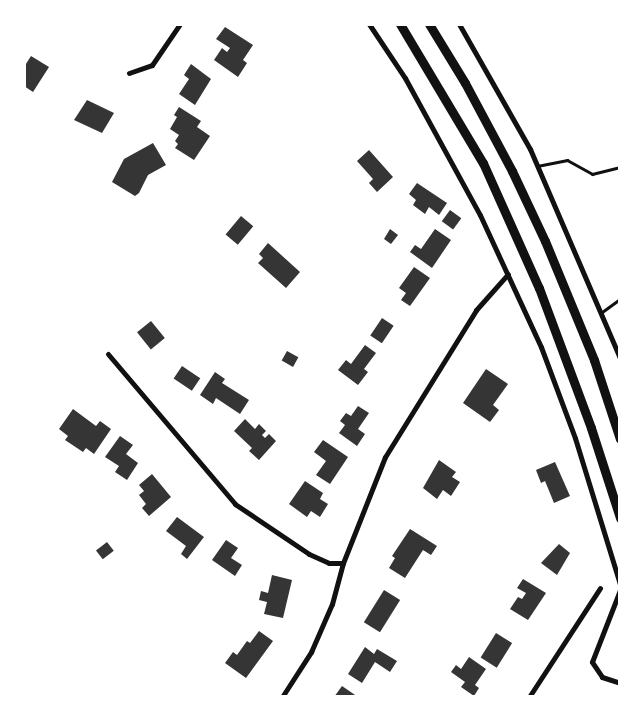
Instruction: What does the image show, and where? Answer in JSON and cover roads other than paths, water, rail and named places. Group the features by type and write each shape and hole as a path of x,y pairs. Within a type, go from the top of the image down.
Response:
{"highway":[{"path":"400,24 483,163 539,288 591,428 620,518"},
{"path":"429,24 507,161 540,231 594,360 620,439"}],"street":[{"path":"129,73 152,65 180,24"},
{"path":"369,24 405,78 480,214 541,346 575,438 620,584"},
{"path":"459,24 537,166 620,358"},
{"path":"282,697 311,652 329,613 343,562 385,457 476,310 508,274"},
{"path":"108,354 235,504 309,554 329,563 343,562"},
{"path":"529,697 600,588"},
{"path":"620,590 592,662 602,677 620,683"}],"lane":[{"path":"537,166 567,160 592,174 620,167"},
{"path":"602,312 620,299"}]}
